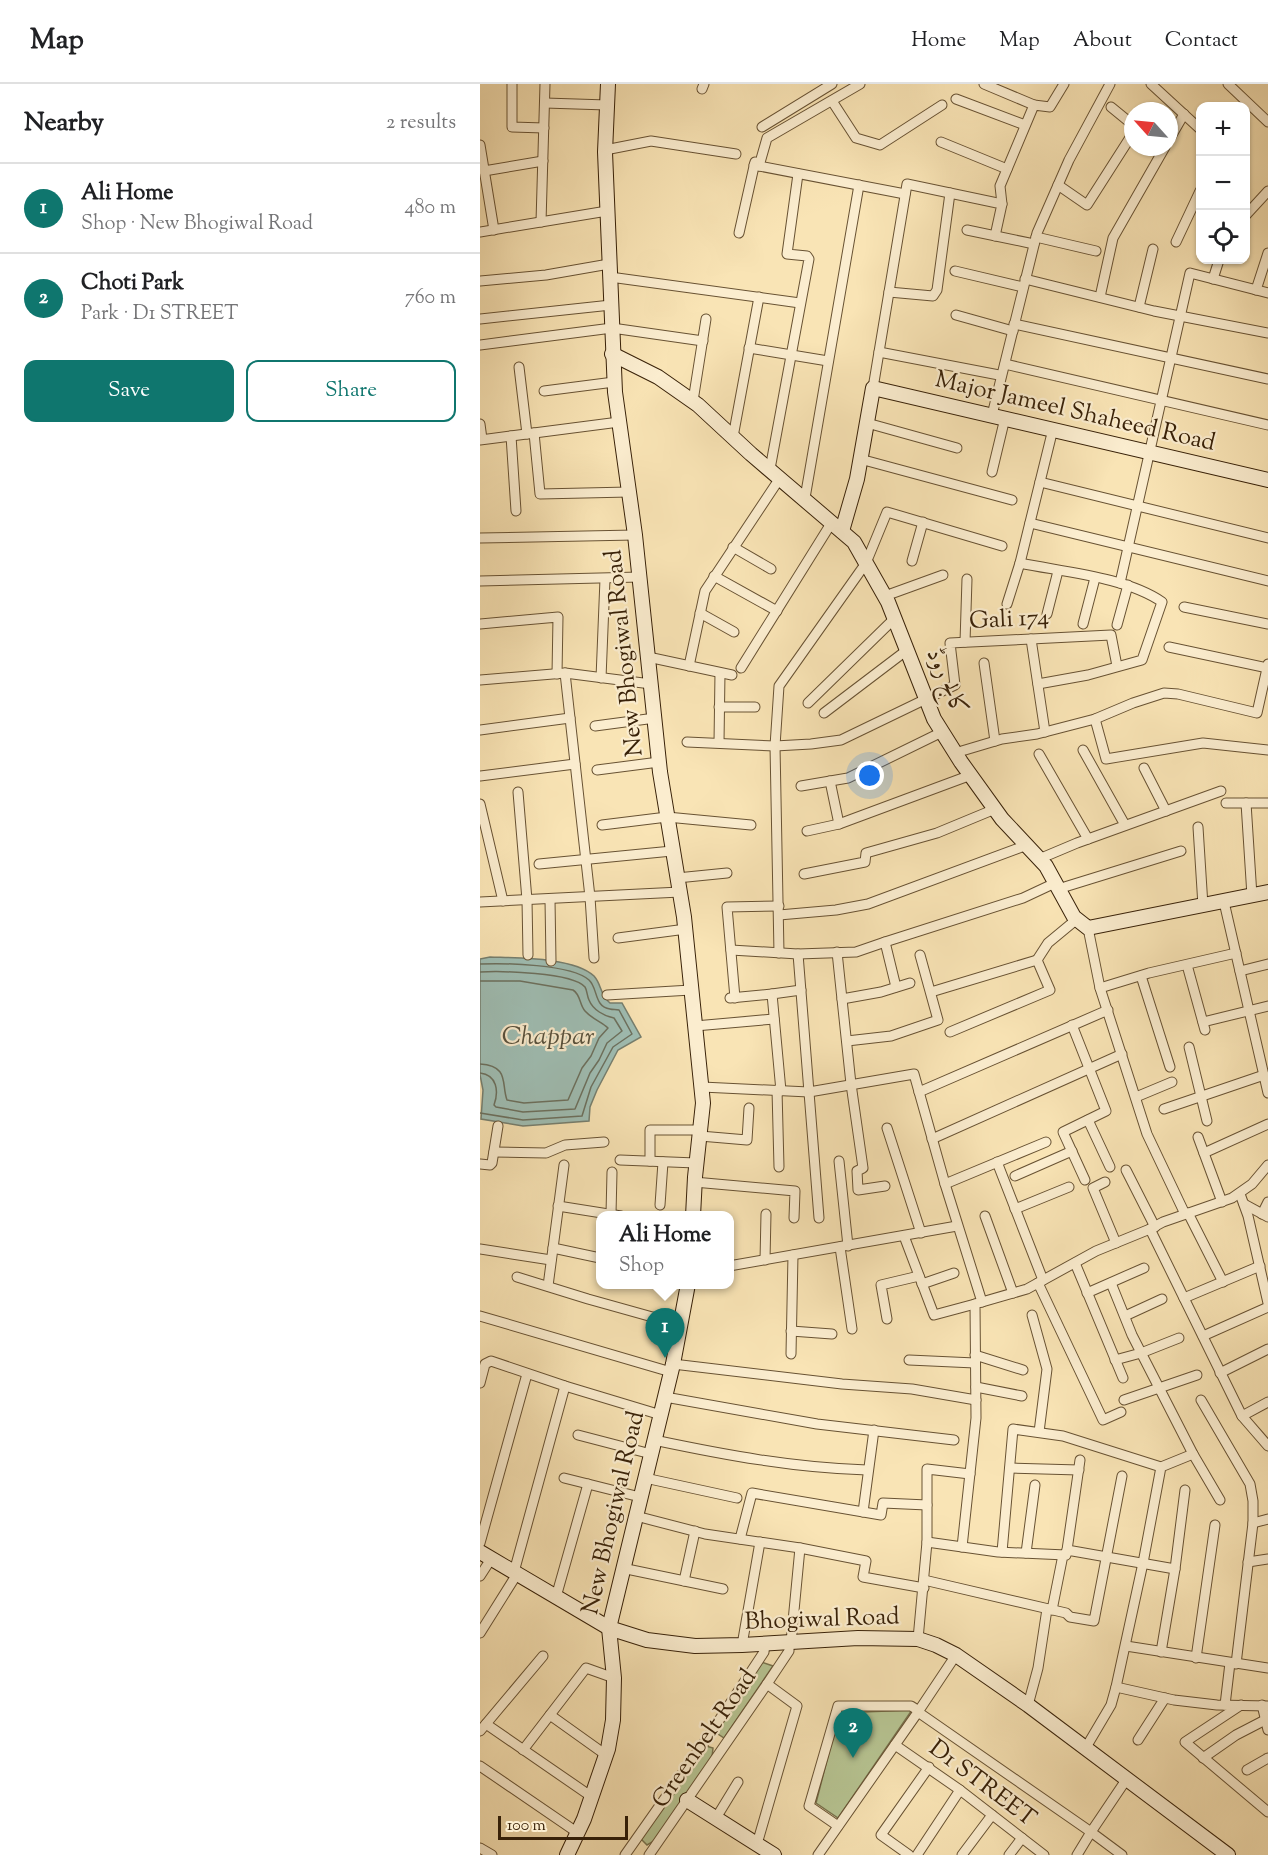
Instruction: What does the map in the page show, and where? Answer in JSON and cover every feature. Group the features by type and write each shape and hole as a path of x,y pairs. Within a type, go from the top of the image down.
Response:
{"street":[{"path":"512,84 512,127 544,128"},
{"path":"541,222 545,84"},
{"name":"New Bhogiwal Road","path":"608,84 605,150 614,382 640,577 659,762 686,929 704,1103 694,1182 693,1211"},
{"path":"762,127 832,84"},
{"path":"739,233 756,165 767,138 860,84"},
{"path":"984,84 1034,105 1050,107 1064,84"},
{"path":"1005,94 1010,84"},
{"path":"992,472 1005,364 1035,241 1069,160 1110,84"},
{"path":"1151,84 1196,125"},
{"path":"1228,84 1268,122"},
{"path":"956,99 1025,125"},
{"path":"831,101 856,138 880,145 942,105"},
{"path":"545,104 607,105"},
{"path":"994,236 1002,204 1000,186 1034,105"},
{"path":"1111,107 1124,118"},
{"path":"1178,124 1184,114"},
{"path":"605,150 651,141 736,154"},
{"path":"940,142 1007,168"},
{"path":"480,145 494,230"},
{"path":"1058,185 1087,205 1124,147"},
{"path":"1100,297 1113,238 1158,156"},
{"path":"484,171 543,161"},
{"path":"756,165 905,194"},
{"path":"689,666 705,591 733,548 775,473 790,355 808,257 787,254 798,174"},
{"path":"741,668 777,611 837,527 860,459 906,186 909,184 1002,204"},
{"path":"805,498 859,185"},
{"path":"1250,211 1268,191"},
{"path":"889,292 933,297 937,290 950,193"},
{"path":"1176,242 1196,200"},
{"path":"480,232 607,211"},
{"path":"967,230 1096,251"},
{"path":"1139,307 1153,249"},
{"path":"1257,290 1268,253"},
{"path":"1214,279 1218,264"},
{"path":"480,281 610,271 800,303"},
{"path":"955,271 1100,297 1180,316 1268,333"},
{"path":"1118,625 1129,547 1190,273 1268,293"},
{"path":"733,437 759,297"},
{"path":"480,319 611,305"},
{"path":"956,315 1268,379"},
{"path":"693,401 706,319"},
{"path":"480,345 612,328 703,341"},
{"path":"749,348 828,361"},
{"path":"879,352 999,375"},
{"name":"کالج روڈ","path":"612,354 658,377 693,401 854,542 895,618 934,719 995,809 1046,866 1077,919 1088,928"},
{"path":"1005,364 1268,425"},
{"path":"519,367 540,494 629,492"},
{"path":"544,390 614,382"},
{"name":"Major Jameel Shaheed Road","path":"873,388 1268,480"},
{"path":"480,424 481,439 619,422"},
{"path":"867,423 957,448"},
{"path":"1007,604 1020,563 1053,429"},
{"path":"510,436 516,511"},
{"path":"860,459 1012,500"},
{"path":"1040,482 1138,508 1268,538"},
{"path":"779,953 775,746 779,686 867,563 887,512 1002,546"},
{"path":"912,561 924,522"},
{"path":"1030,523 1268,581"},
{"path":"480,538 635,535"},
{"path":"733,548 771,569"},
{"path":"1020,563 1124,584 1148,592 1162,602 1142,660 1088,675 1038,684"},
{"path":"1047,614 1058,570"},
{"path":"885,596 943,575"},
{"path":"714,576 777,611"},
{"path":"480,581 640,577"},
{"path":"1083,624 1095,578"},
{"path":"601,678 605,579"},
{"path":"965,642 967,579"},
{"path":"1184,608 1268,624"},
{"path":"700,613 734,632"},
{"path":"480,624 558,617 561,673 570,718 590,897 594,958"},
{"path":"808,703 895,618"},
{"name":"Gali 174","path":"926,698 955,685 950,643 1111,634 1117,666"},
{"path":"1031,639 1045,732"},
{"path":"955,753 995,741 1045,732 1095,719 1164,693 1178,694 1257,713 1268,666 1169,647"},
{"path":"824,713 907,650"},
{"path":"648,657 732,675"},
{"path":"984,663 995,741"},
{"path":"480,680 561,673 651,684"},
{"path":"719,742 720,673"},
{"path":"687,742 775,746 841,741 926,698"},
{"path":"719,707 755,707"},
{"path":"595,726 655,717"},
{"path":"480,730 570,718"},
{"path":"1095,719 1106,759 1203,743 1268,750"},
{"path":"801,786 848,778 942,732"},
{"path":"1083,750 1125,825"},
{"path":"1039,754 1088,839"},
{"path":"597,770 659,762"},
{"path":"480,776 575,764"},
{"path":"1144,768 1166,811"},
{"path":"807,831 839,824 971,775"},
{"path":"830,781 839,824"},
{"path":"1039,859 1221,791"},
{"path":"518,792 527,900 528,955"},
{"path":"1226,803 1268,803"},
{"path":"1246,803 1252,896"},
{"path":"480,804 503,901"},
{"path":"804,874 865,862 866,853 938,833 995,809"},
{"path":"602,825 667,817 751,825"},
{"path":"1198,826 1203,906"},
{"path":"801,990 732,998 727,908 779,911 836,910 868,904 1027,845"},
{"path":"538,864 672,851"},
{"path":"731,950 798,954 856,952 1057,886 1181,851"},
{"path":"480,902 590,897 678,885 727,873"},
{"path":"1223,1282 1147,1134 1100,988 1088,928 1268,892"},
{"path":"550,900 551,961"},
{"path":"1224,902 1265,1070 1268,1093"},
{"path":"931,992 1037,960 1048,943 1077,919"},
{"path":"618,938 686,929"},
{"path":"885,942 896,987"},
{"path":"837,952 851,1084 863,1168 857,1171 858,1190"},
{"path":"1100,988 1236,953"},
{"path":"798,954 819,1218"},
{"path":"847,1041 891,1036 938,1020 920,954"},
{"path":"950,1032 1050,990 1037,960"},
{"path":"1240,971 1268,964"},
{"path":"1187,965 1204,1026 1268,1006"},
{"path":"1141,976 1170,1067"},
{"path":"842,999 910,983"},
{"path":"607,995 692,990"},
{"path":"772,994 779,1090 779,1167"},
{"path":"919,1092 1108,1010"},
{"path":"695,1026 774,1019"},
{"path":"1072,1025 1106,1111 1062,1132 1085,1180"},
{"path":"1189,1047 1207,1121"},
{"path":"932,1139 1122,1054"},
{"path":"1164,1109 1265,1070"},
{"path":"702,1087 809,1092 914,1074 979,1303 975,1359 976,1418 962,1547"},
{"path":"1136,1097 1173,1082"},
{"path":"650,1161 650,1130 700,1133 747,1140 749,1108"},
{"path":"1088,1120 1110,1167"},
{"path":"1204,1153 1268,1124"},
{"path":"480,1164 491,1165 498,1126"},
{"path":"887,1128 921,1233"},
{"path":"1198,1137 1222,1202"},
{"path":"494,1152 546,1153 565,1145 604,1142"},
{"path":"945,1184 1046,1142"},
{"path":"1015,1176 1072,1151"},
{"path":"620,1160 696,1163"},
{"path":"839,1161 852,1329"},
{"path":"660,1205 663,1162"},
{"path":"997,1162 1041,1281 1103,1420 1121,1412"},
{"path":"548,1286 564,1165"},
{"path":"904,1236 934,1315 1013,1293 1116,1243 1240,1194 1268,1165"},
{"path":"1126,1170 1184,1298 1242,1416 1268,1446"},
{"path":"611,1211 612,1172"},
{"path":"694,1182 795,1191 794,1218"},
{"path":"1105,1182 1093,1188 1116,1243"},
{"path":"842,1192 885,1185"},
{"path":"1015,1209 1069,1188"},
{"path":"1203,1336 1268,1305 1267,1290 1240,1194"},
{"path":"1244,1204 1265,1216 1268,1202"},
{"path":"558,1206 596,1212"},
{"path":"765,1260 766,1214"},
{"path":"985,1216 1013,1293"},
{"path":"734,1265 957,1226"},
{"path":"553,1248 596,1257"},
{"path":"480,1249 551,1260"},
{"path":"791,1354 793,1255"},
{"path":"1075,1263 1123,1378"},
{"path":"1184,1298 1260,1266"},
{"path":"1087,1293 1144,1268"},
{"path":"887,1319 881,1285 954,1273"},
{"path":"517,1277 681,1325"},
{"path":"1111,1282 1141,1353 1193,1454 1220,1500"},
{"name":"New Bhogiwal Road","path":"567,1855 578,1833 606,1755 613,1720 614,1678 609,1628 672,1368 687,1289"},
{"path":"1125,1316 1162,1299"},
{"path":"1032,1315 1047,1369 1039,1432"},
{"path":"480,1316 672,1368 912,1389 976,1400"},
{"path":"791,1331 832,1334"},
{"path":"1115,1360 1141,1353 1179,1338"},
{"path":"1220,1373 1268,1349"},
{"path":"909,1360 975,1359 1023,1370"},
{"path":"480,1383 488,1361 661,1415"},
{"path":"480,1543 527,1374"},
{"path":"1124,1401 1197,1375"},
{"path":"480,1633 516,1573 565,1386"},
{"path":"976,1387 1022,1396"},
{"path":"665,1397 817,1424 954,1440"},
{"path":"1201,1400 1250,1484 1253,1501 1248,1563 1225,1705"},
{"path":"1242,1416 1268,1402"},
{"path":"1002,1552 1013,1429 1063,1436 1161,1467 1193,1454"},
{"path":"863,1512 874,1430"},
{"path":"578,1435 651,1454"},
{"path":"654,1440 768,1462 827,1469 867,1470"},
{"path":"1010,1468 1079,1465 1065,1553 1049,1610 1028,1705"},
{"path":"1085,1749 1111,1705 1116,1687 1161,1467"},
{"path":"918,1639 927,1542 927,1469 970,1474"},
{"path":"636,1516 695,1531 866,1561 863,1576 924,1584 1066,1613 1070,1617 1094,1621 1122,1476"},
{"path":"564,1478 640,1497"},
{"path":"645,1478 737,1498"},
{"path":"556,1597 588,1484"},
{"path":"1026,1553 1035,1485"},
{"path":"1161,1652 1185,1490"},
{"path":"740,1539 752,1493 881,1515 883,1503 927,1505"},
{"path":"1253,1523 1268,1519"},
{"path":"1196,1658 1215,1525"},
{"path":"684,1581 695,1531"},
{"path":"742,1645 760,1542"},
{"path":"927,1542 1002,1552 1065,1553 1105,1557 1175,1569"},
{"name":"Greenbelt Road","path":"650,1854 789,1651 800,1548"},
{"path":"480,1576 486,1555"},
{"name":"Bhogiwal Road","path":"486,1555 609,1628 647,1640 695,1646 858,1638 918,1639 956,1655 1028,1705 1228,1855"},
{"path":"1248,1563 1268,1558"},
{"path":"622,1568 723,1589"},
{"name":"Greenbelt Road","path":"625,1855 708,1737 764,1652 765,1644"},
{"path":"1126,1646 1268,1668"},
{"path":"818,1855 956,1655"},
{"path":"543,1656 483,1728 523,1750 592,1797"},
{"path":"523,1750 586,1668 614,1678"},
{"path":"757,1844 797,1706 767,1684"},
{"path":"1116,1687 1165,1698 1225,1705 1265,1706 1267,1725 1236,1735 1203,1758"},
{"path":"1138,1740 1165,1698"},
{"path":"1240,1705 1185,1742 1268,1812"},
{"path":"838,1826 809,1806 838,1706 911,1706 1122,1855"},
{"path":"550,1715 606,1755"},
{"path":"708,1737 722,1748"},
{"name":"D1 STREET","path":"895,1745 929,1767 1044,1855"},
{"path":"1247,1770 1268,1758"},
{"path":"480,1766 578,1833"},
{"path":"909,1855 881,1835 929,1767"},
{"path":"1077,1855 1126,1780"},
{"path":"716,1818 738,1782"},
{"path":"917,1855 960,1790"},
{"path":"687,1800 774,1855"},
{"path":"962,1855 992,1815"},
{"path":"1010,1855 1022,1838"},
{"path":"635,1840 650,1854"},
{"path":"480,1848 492,1855"}],"green space":[{"path":"761,1662 773,1666 724,1738 715,1732"},
{"path":"912,1710 838,1818 816,1803 839,1713"},
{"path":"706,1746 713,1748 712,1757 654,1841 647,1845 641,1839"}],"water":[{"name":"Chappar","path":"529,958 573,965 594,976 610,1003 622,1003 641,1037 618,1050 590,1107 589,1121 523,1126 481,1119 483,1090 480,1075 480,959"}],"place":[{"name":"Ali Home","path":"665,1358"},
{"name":"Choti Park","path":"853,1758"}]}
